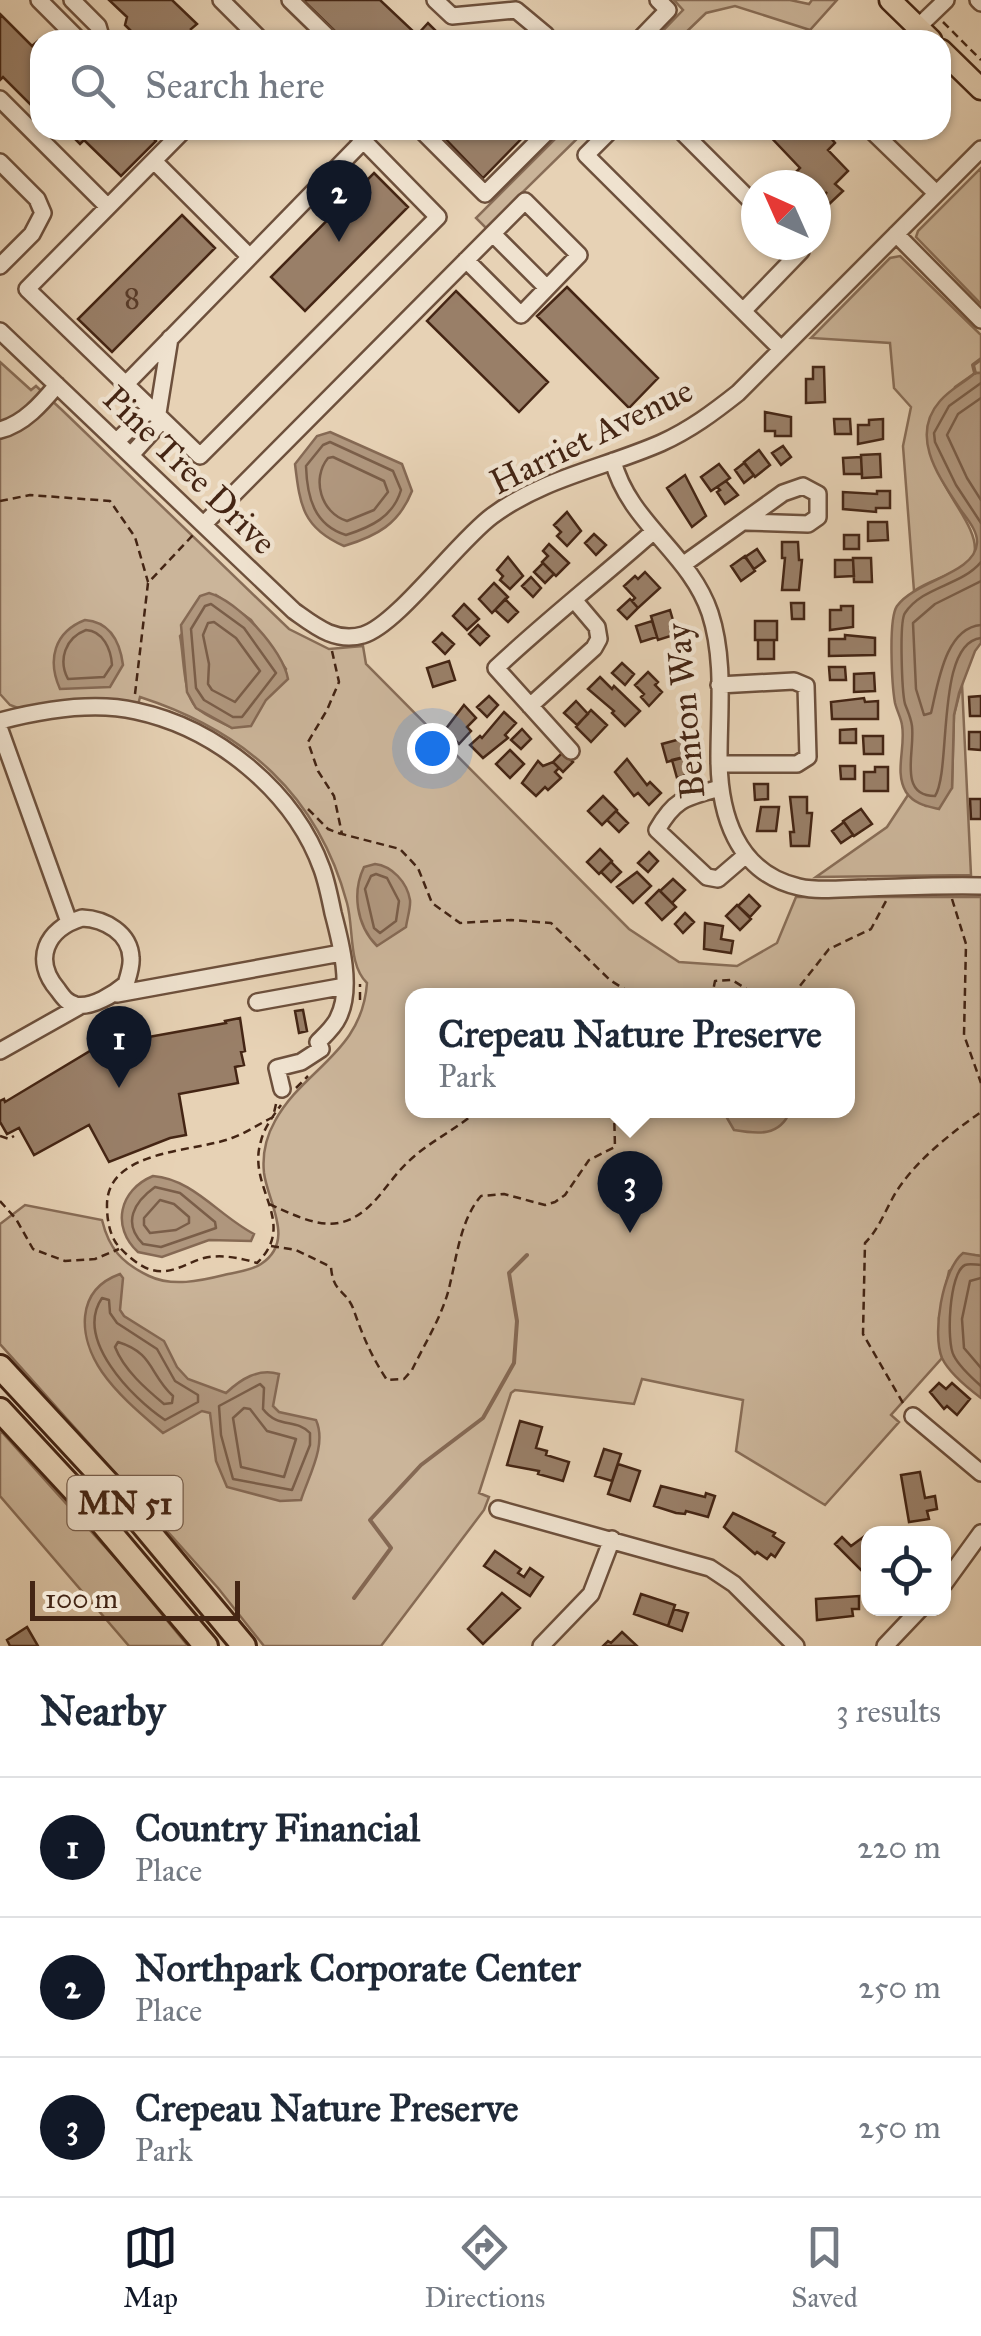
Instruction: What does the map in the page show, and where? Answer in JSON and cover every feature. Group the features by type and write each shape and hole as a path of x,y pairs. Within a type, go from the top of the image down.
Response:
{"highway":[{"name":"MN 51","path":"0,1366 114,1490 244,1646"},
{"name":"MN 51","path":"0,1410 76,1492 206,1646"}],"main road":[{"path":"890,0 928,27"},
{"path":"951,60 981,90"}],"street":[{"path":"40,0 69,30"},
{"path":"72,0 99,30"},
{"path":"221,0 251,30"},
{"path":"290,0 320,30"},
{"path":"436,0 452,16 516,10 540,30"},
{"path":"648,30 668,10 658,0"},
{"path":"928,27 946,0"},
{"path":"0,99 30,129"},
{"path":"41,140 108,207"},
{"path":"174,140 28,289 200,456 438,217 363,140"},
{"path":"124,385 250,257 354,140"},
{"path":"431,140 486,194 539,140"},
{"path":"601,140 586,155 781,349"},
{"path":"690,140 741,191"},
{"path":"881,140 936,193"},
{"name":"Harriet Avenue","path":"322,632 363,635 382,626 465,538 518,498 687,430 738,392 981,148"},
{"path":"154,160 250,257"},
{"path":"0,162 42,208 42,218 32,234 0,266"},
{"path":"204,524 525,201 592,268"},
{"path":"493,234 547,288"},
{"path":"896,234 981,320"},
{"path":"466,260 521,314 578,256"},
{"path":"743,311 792,260"},
{"name":"Pine Tree Drive","path":"0,331 294,610 322,632"},
{"path":"131,454 159,424 170,338"},
{"path":"0,430 10,428 40,406 58,385"},
{"path":"117,441 146,413 158,413"},
{"name":"Benton Way","path":"612,462 634,508 684,564 709,609 720,685 720,788 730,832 746,855"},
{"path":"684,564 746,522"},
{"path":"571,751 496,668 555,612 574,601 654,531"},
{"path":"530,706 599,639 597,628 574,601"},
{"path":"719,764 797,764 808,756 806,686 794,681 720,685"},
{"path":"0,722 37,711 134,710 182,724 224,748 270,787 303,830 322,868 344,982 338,1019 318,1042 321,1049 301,1062 277,1068 282,1089"},
{"path":"0,730 69,922"},
{"path":"720,788 680,799 658,830 707,878 718,879 746,855 766,872 798,887 981,886"},
{"path":"80,1006 67,1002 45,975 44,952 56,932 69,922 98,919 117,929 132,956 126,984 113,994"},
{"path":"0,1052 80,1006 113,994 341,953"},
{"path":"257,1002 344,982"},
{"path":"912,1416 981,1473"},
{"path":"498,1509 692,1561 724,1575 796,1646"},
{"path":"951,1574 981,1533"},
{"path":"541,1646 591,1594 612,1539"},
{"path":"886,1646 914,1616"}],"path":[{"path":"951,41 981,60"},
{"path":"0,501 30,496 110,501 135,538 148,583 135,692"},
{"path":"148,583 186,542"},
{"path":"322,632 332,647 339,682 308,742 318,771 334,796 342,834 400,848 418,868 432,903 460,923 551,923 610,980 624,988"},
{"path":"949,885 966,944 964,1035 981,1083"},
{"path":"798,988 828,950 878,922 889,887"},
{"path":"344,982 358,980 362,988 358,1009"},
{"path":"713,988 714,981 732,980 745,988"},
{"path":"282,1089 272,1116 260,1142 259,1164 276,1228 270,1246 257,1263 215,1257 172,1271 151,1270 121,1248 108,1219 107,1198 118,1178 134,1164 159,1154 230,1139 272,1116 310,1075"},
{"path":"912,1416 864,1334 865,1243 876,1232 883,1212 904,1180 981,1112"},
{"path":"268,1203 326,1225 349,1222 364,1212 425,1146 466,1118"},
{"path":"270,1246 296,1250 331,1267 332,1283 352,1306 368,1350 386,1380 404,1380 450,1286 469,1209 481,1196 504,1194 545,1205 555,1202 565,1195 588,1160 615,1146 614,1118"},
{"path":"0,1136 14,1136"},
{"path":"0,1201 33,1249 65,1261 96,1259 121,1248"}],"shaded area":[{"path":"674,0 790,0 809,4 812,0 837,0 810,30 735,6 706,13 688,30 664,30 683,10"},
{"path":"554,140 576,140 486,228 476,218"},
{"path":"981,168 981,304 916,237"},
{"path":"900,256 981,335 981,373 955,387 938,464 972,535 974,555 962,567 914,591 903,446 911,407 894,388 890,343 811,338 890,258"},
{"path":"0,362 31,390 36,386 62,410 289,629 329,649 363,646 366,664 629,929 679,962 737,966 777,943 796,897 981,897 981,1256 974,1255 949,1271 939,1318 942,1358 891,1415 899,1422 825,1505 736,1451 743,1400 642,1379 634,1404 515,1390 479,1493 489,1497 484,1510 381,1646 264,1646 218,1588 0,1344 0,1224 25,1205 102,1220 108,1239 124,1260 149,1276 167,1281 196,1281 248,1270 271,1255 278,1233 264,1173 269,1133 300,1087 343,1044 363,1007 367,983 354,956 347,903 317,830 296,799 272,772 213,728 140,697 138,705 78,701 18,708 0,694","holes":["216,595 251,620 286,669 263,702 232,728 204,713 192,701 180,636"]},
{"path":"962,684 971,875 816,877 887,827 908,795 926,806 952,788 954,715"},
{"path":"0,1430 188,1646 129,1646 0,1496"}],"water":[{"path":"975,373 981,373 981,643 959,693 954,715 952,788 939,809 913,799 903,784 903,733 894,694 892,624 897,606 906,597 956,570 974,554 976,534 936,470 927,428 940,401"},
{"path":"330,432 402,464 412,491 401,512 386,527 344,546 320,532 306,514 295,464 317,436"},
{"path":"209,593 233,606 268,641 288,679 266,700 251,726 232,728 196,708 187,692 181,625 200,596"},
{"path":"85,620 107,629 123,665 110,687 60,689 54,668 56,648 66,632"},
{"path":"375,864 398,876 410,903 406,927 377,946 364,928 357,897 364,867"},
{"path":"727,1118 786,1118 767,1132 734,1130"},
{"path":"153,1176 193,1191 254,1234 251,1241 209,1240 162,1257 138,1252 124,1232 123,1210 133,1190"},
{"path":"963,1253 981,1256 981,1398 949,1369 939,1347 944,1287"},
{"path":"120,1274 120,1310 164,1341 188,1379 226,1393 250,1376 264,1372 279,1374 273,1406 279,1412 316,1420 318,1450 301,1500 280,1501 227,1487 216,1461 210,1413 202,1411 163,1433 108,1380 88,1344 85,1316 95,1291"}],"building":[{"path":"109,0 172,0 197,24 192,30 130,30 125,25 127,17"},
{"path":"303,0 380,0 412,30 334,30"},
{"path":"0,14 30,44 30,104 3,77 0,80"},
{"path":"84,140 155,140 121,176"},
{"path":"447,140 520,140 483,178"},
{"path":"773,140 833,140 835,143 828,150 848,171 835,184 843,191 831,202 831,170 798,170"},
{"path":"374,173 408,207 305,311 271,277"},
{"path":"182,215 215,248 112,352 78,319"},
{"path":"567,287 658,378 629,408 537,316"},
{"path":"456,291 548,382 519,412 427,321"},
{"path":"813,367 824,367 825,402 806,403 806,379 813,379"},
{"path":"765,412 791,417 791,436 775,436 775,431 765,431"},
{"path":"834,419 850,419 851,434 835,434"},
{"path":"883,419 883,439 858,444 858,425"},
{"path":"783,446 791,457 781,465 772,453"},
{"path":"759,450 770,465 755,477 744,462"},
{"path":"880,454 881,477 862,478 861,455"},
{"path":"861,457 862,474 844,474 843,458"},
{"path":"744,463 754,475 744,483 735,470"},
{"path":"719,464 730,478 711,491 701,477"},
{"path":"685,475 706,516 692,527 667,488"},
{"path":"726,481 738,495 725,504 717,487"},
{"path":"890,491 890,508 876,508 876,512 843,509 843,492"},
{"path":"567,512 581,531 567,546 557,536 561,532 554,525"},
{"path":"868,522 887,522 888,540 868,541"},
{"path":"594,534 606,545 596,555 585,543"},
{"path":"844,535 859,535 859,549 844,549"},
{"path":"782,542 798,542 802,560 799,590 782,590"},
{"path":"549,544 569,563 556,576 542,562 548,556 543,551"},
{"path":"757,549 765,561 754,569 745,557"},
{"path":"745,556 755,571 741,581 731,566"},
{"path":"508,557 523,576 510,589 500,580 503,576 497,570"},
{"path":"853,558 871,558 872,582 854,582"},
{"path":"835,560 853,560 854,576 835,577"},
{"path":"543,563 554,574 545,583 534,572"},
{"path":"645,572 660,588 638,608 624,586"},
{"path":"531,577 541,588 533,597 522,586"},
{"path":"494,583 508,597 492,613 479,599"},
{"path":"505,599 518,612 508,622 495,610"},
{"path":"630,599 638,608 627,619 618,610"},
{"path":"791,603 804,603 804,619 792,619"},
{"path":"464,604 479,619 467,630 453,616"},
{"path":"841,606 853,606 853,627 830,630 830,610 841,610"},
{"path":"670,610 677,634 658,640 651,616"},
{"path":"652,621 657,637 641,642 636,626"},
{"path":"755,621 777,621 777,640 755,640"},
{"path":"478,625 489,636 480,645 469,634"},
{"path":"442,633 454,644 445,654 433,642"},
{"path":"845,635 875,638 875,655 829,656 829,639 845,639"},
{"path":"758,640 774,640 774,659 758,659"},
{"path":"449,661 455,680 433,687 427,668"},
{"path":"622,663 634,674 625,685 612,673"},
{"path":"829,667 845,667 846,680 830,680"},
{"path":"648,672 662,692 649,706 635,685"},
{"path":"874,673 875,691 854,692 854,674"},
{"path":"600,677 640,711 625,726 588,689"},
{"path":"489,696 498,705 487,717 477,707"},
{"path":"981,696 981,716 970,716 969,697"},
{"path":"864,698 865,702 878,701 878,719 832,719 831,702"},
{"path":"576,701 588,714 577,725 564,713"},
{"path":"464,705 476,718 459,744 445,730"},
{"path":"591,710 607,725 591,742 576,727"},
{"path":"504,712 516,723 505,735 508,738 483,758 470,745 482,738"},
{"path":"522,729 531,739 521,749 511,740"},
{"path":"856,729 856,743 840,743 840,730"},
{"path":"969,732 981,732 981,750 969,749"},
{"path":"863,736 883,736 883,754 864,754"},
{"path":"684,738 689,756 667,762 662,744"},
{"path":"510,750 524,764 510,778 496,764"},
{"path":"563,752 573,762 563,772 553,762"},
{"path":"684,757 689,774 677,778 672,760"},
{"path":"627,759 647,785 650,782 661,793 649,805 638,793 634,796 615,772"},
{"path":"538,761 543,766 553,762 561,778 536,796 522,783"},
{"path":"840,766 855,766 855,779 841,779"},
{"path":"875,767 888,767 888,791 864,791 864,772 875,772"},
{"path":"754,784 768,784 768,799 755,800"},
{"path":"603,796 617,810 602,825 588,811"},
{"path":"790,797 807,797 807,813 812,813 809,846 791,846 790,832 794,832"},
{"path":"970,799 981,799 981,819 971,819"},
{"path":"761,807 779,807 776,831 757,831"},
{"path":"861,809 872,824 854,836 843,821"},
{"path":"616,811 628,823 619,832 607,820"},
{"path":"844,822 853,835 841,843 832,831"},
{"path":"600,849 612,861 599,874 587,862"},
{"path":"649,852 658,861 648,872 638,863"},
{"path":"611,862 621,872 611,882 601,872"},
{"path":"637,872 651,886 633,903 617,887"},
{"path":"673,879 685,890 672,903 660,891"},
{"path":"659,890 676,907 662,920 646,903"},
{"path":"749,895 760,906 750,917 738,906"},
{"path":"737,905 751,919 740,930 726,916"},
{"path":"685,913 694,922 683,933 675,924"},
{"path":"705,923 723,926 721,939 733,941 731,953 704,949"},
{"path":"303,1010 307,1031 299,1033 295,1011"},
{"path":"240,1018 245,1051 241,1052 244,1065 235,1067 238,1083 179,1094 186,1135 109,1162 89,1125 34,1155 19,1128 7,1134 0,1122 0,1101 5,1102 90,1051 120,1039 132,1040"},
{"path":"939,1383 946,1389 952,1383 970,1399 957,1415 947,1406 944,1409 930,1392"},
{"path":"520,1421 542,1427 536,1448 569,1462 563,1481 538,1474 539,1471 507,1465"},
{"path":"604,1449 621,1454 612,1481 595,1476"},
{"path":"618,1464 640,1471 630,1501 608,1494"},
{"path":"920,1472 925,1498 935,1496 937,1509 927,1511 929,1519 909,1522 901,1475"},
{"path":"661,1486 715,1496 708,1517 654,1506"},
{"path":"733,1513 775,1533 773,1536 784,1543 775,1557 771,1554 767,1559 755,1554 724,1527"},
{"path":"842,1537 851,1546 861,1539 861,1570 835,1544"},
{"path":"495,1551 521,1569 518,1573 524,1577 530,1568 543,1577 530,1596 484,1566"},
{"path":"502,1593 520,1608 483,1644 468,1629"},
{"path":"641,1594 675,1605 668,1626 634,1614"},
{"path":"859,1596 859,1609 852,1609 853,1616 817,1620 816,1599"},
{"path":"674,1609 688,1613 682,1631 668,1626"},
{"path":"27,1627 38,1646 10,1646 7,1640"},
{"path":"622,1632 637,1646 603,1646 611,1643"}],"waterway":[{"path":"975,373 973,365 981,359"},
{"path":"354,1598 391,1548 370,1520 421,1465 483,1418 514,1363 517,1321 509,1273 527,1255"}],"place":[{"name":"Northpark Corporate Center","path":"339,242"},
{"name":"Country Financial","path":"119,1088"},
{"name":"Crepeau Nature Preserve","path":"630,1233"}]}
